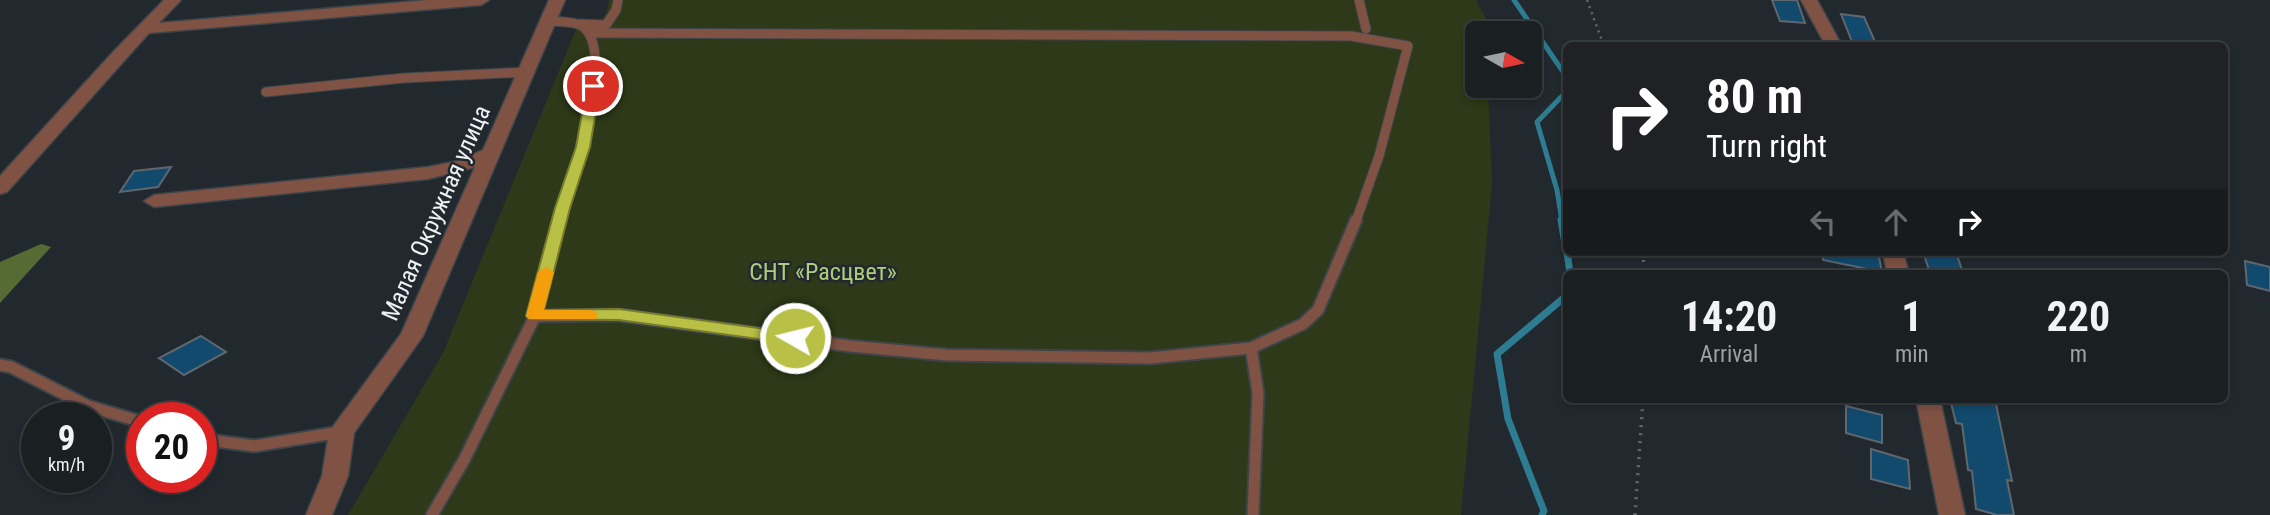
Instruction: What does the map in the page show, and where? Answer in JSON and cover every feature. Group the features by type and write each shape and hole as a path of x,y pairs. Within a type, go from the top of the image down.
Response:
{"street":[{"path":"0,188 173,0"},
{"path":"144,29 481,0"},
{"name":"Малая Окружная улица","path":"318,515 335,476 342,432 412,336 557,0"},
{"path":"1809,0 1832,42"},
{"path":"154,201 428,173 464,165 491,154"},
{"path":"1929,403 1952,515"}],"lane":[{"path":"550,21 606,24 616,10 618,0"},
{"path":"1359,0 1366,29"},
{"path":"432,515 464,460 535,316 562,208 583,147 593,86 594,55 589,33 580,24"},
{"path":"535,316 619,315 850,346 947,355 1150,358 1251,348 1303,324 1318,310 1352,232 1379,156 1408,46 1352,36 589,33"},
{"path":"266,92 404,78 527,72"},
{"path":"1251,348 1258,393 1253,515"},
{"path":"0,365 11,367 88,406 126,417"},
{"path":"217,444 227,447 262,448 342,432"}],"path":[{"path":"1587,0 1603,42"},
{"path":"1634,515 1643,403"}],"green space":[{"name":"СНТ «Расцвет»","path":"609,0 1476,0 1487,21 1465,21 1465,98 1488,98 1492,184 1461,515 348,515 443,353 577,27 596,27 606,13"},
{"path":"41,244 51,247 0,303 0,262"}],"building":[{"path":"1772,0 1797,0 1805,23 1780,21"},
{"path":"1841,14 1864,17 1875,42 1852,42"},
{"path":"171,167 158,187 120,192 134,171"},
{"path":"1823,256 1879,256 1882,270 1872,270 1823,260"},
{"path":"1924,256 1957,256 1962,270 1929,270"},
{"path":"2245,261 2270,267 2270,291 2247,285"},
{"path":"201,336 226,352 184,375 159,358"},
{"path":"1951,403 1996,404 2012,481 2007,480 2014,515 1997,515 1976,509 1972,471 1968,470 1962,424 1956,423"},
{"path":"1846,406 1882,415 1882,443 1846,433"},
{"path":"1871,449 1908,460 1910,489 1871,479"}],"waterway":[{"path":"1514,0 1563,72"},
{"path":"1562,221 1557,190 1537,122 1563,95"},
{"path":"1561,220 1563,232"},
{"path":"1568,256 1570,270"},
{"path":"1542,515 1544,511 1508,419 1497,354 1563,299"}],"slow traffic":[{"path":"546,272 535,316 589,315"}],"route":[{"path":"593,86 583,147 562,208 535,316 619,315 795,338"}]}
